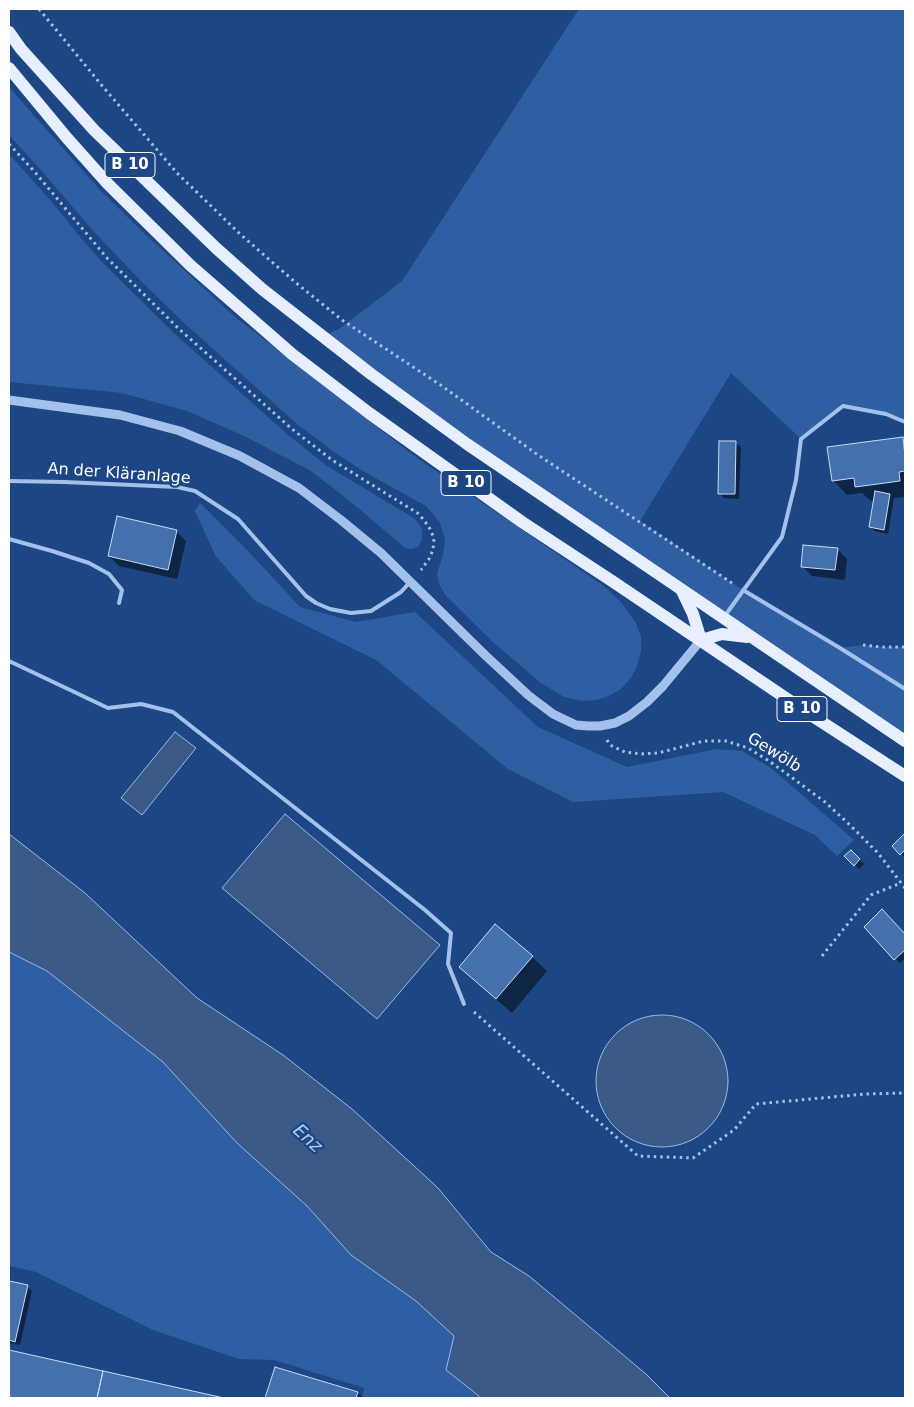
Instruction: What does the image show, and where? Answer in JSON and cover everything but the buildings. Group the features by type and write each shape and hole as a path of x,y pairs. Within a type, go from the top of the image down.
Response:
{"main road":[{"name":"B 10","path":"9,32 21,49 94,130 216,248 262,289 371,374 467,444 905,741"},
{"name":"B 10","path":"9,68 108,184 190,264 292,354 369,413 522,522 905,776"},
{"path":"682,591 693,614 700,640 722,634 751,638"}],"street":[{"path":"9,400 120,415 180,431 240,456 299,488 375,548 528,695 553,714 576,725 600,726 629,716 663,686 700,640"}],"lane":[{"path":"723,619 782,536 796,480 801,440 843,406 886,414 905,422"},
{"name":"An der Kläranlage","path":"9,481 177,487 195,491 238,519 306,596 330,609 351,612 371,611 401,592 410,582"},
{"path":"9,539 88,563 110,574 122,590 119,603"},
{"path":"743,590 905,689"},
{"path":"9,661 108,708 141,704 173,712 425,910 450,933 448,964 464,1004"}],"path":[{"path":"39,9 177,173 240,234 295,282 342,320 442,386 538,455 743,590"},
{"path":"9,144 34,170 108,258 179,329 292,429 319,450 419,514 429,527 434,538 433,550 429,559 410,582"},
{"path":"840,648 864,645 905,647"},
{"name":"Gewölb","path":"600,726 610,745 625,752 640,754 658,753 704,741 726,741 748,748 825,802 878,853 905,888"},
{"path":"822,956 870,895 901,883"},
{"path":"464,1004 638,1156 693,1158 734,1130 756,1104 866,1094 905,1093"}],"shaded area":[{"path":"579,9 905,9 905,422 886,414 843,406 801,439 731,373 640,521 743,590 840,648 864,645 905,647 905,741 323,336 339,329 402,281"},
{"path":"9,87 100,190 234,316 417,458 604,586 621,602 636,623 641,637 641,651 631,678 621,689 609,696 596,700 583,701 564,697 541,683 496,645 446,596 440,586 437,574 445,539 440,523 426,506 368,474 297,424 184,323 142,282 96,234 9,135"},
{"path":"9,154 103,263 175,334 287,434 327,466 414,518 422,529 422,540 418,547 405,548 311,471 244,436 187,411 122,393 9,382"},
{"path":"200,503 300,607 356,622 415,612 538,727 627,767 716,749 742,751 771,768 854,840 837,856 815,835 723,792 573,802 508,769 376,660 254,600 215,555 195,511"},
{"path":"9,952 47,971 163,1062 237,1143 307,1206 351,1255 416,1301 454,1336 446,1370 479,1396 479,1398 362,1398 364,1388 274,1360 239,1359 153,1330 36,1272 9,1266"}],"water":[{"path":"175,732 196,748 142,815 121,798"},
{"path":"285,814 440,945 377,1019 222,888"},
{"name":"Enz","path":"9,834 85,893 197,998 283,1055 352,1109 438,1188 491,1252 529,1276 646,1374 670,1398 479,1398 479,1396 446,1370 454,1336 416,1301 351,1255 307,1206 237,1143 163,1062 47,971 9,952"},
{"path":"662,1015 675,1016 687,1020 709,1034 723,1056 727,1068 727,1094 723,1106 709,1128 687,1142 675,1146 662,1147 649,1146 637,1142 615,1128 601,1106 597,1094 596,1081 597,1068 601,1056 615,1034 637,1020 649,1016"}]}
